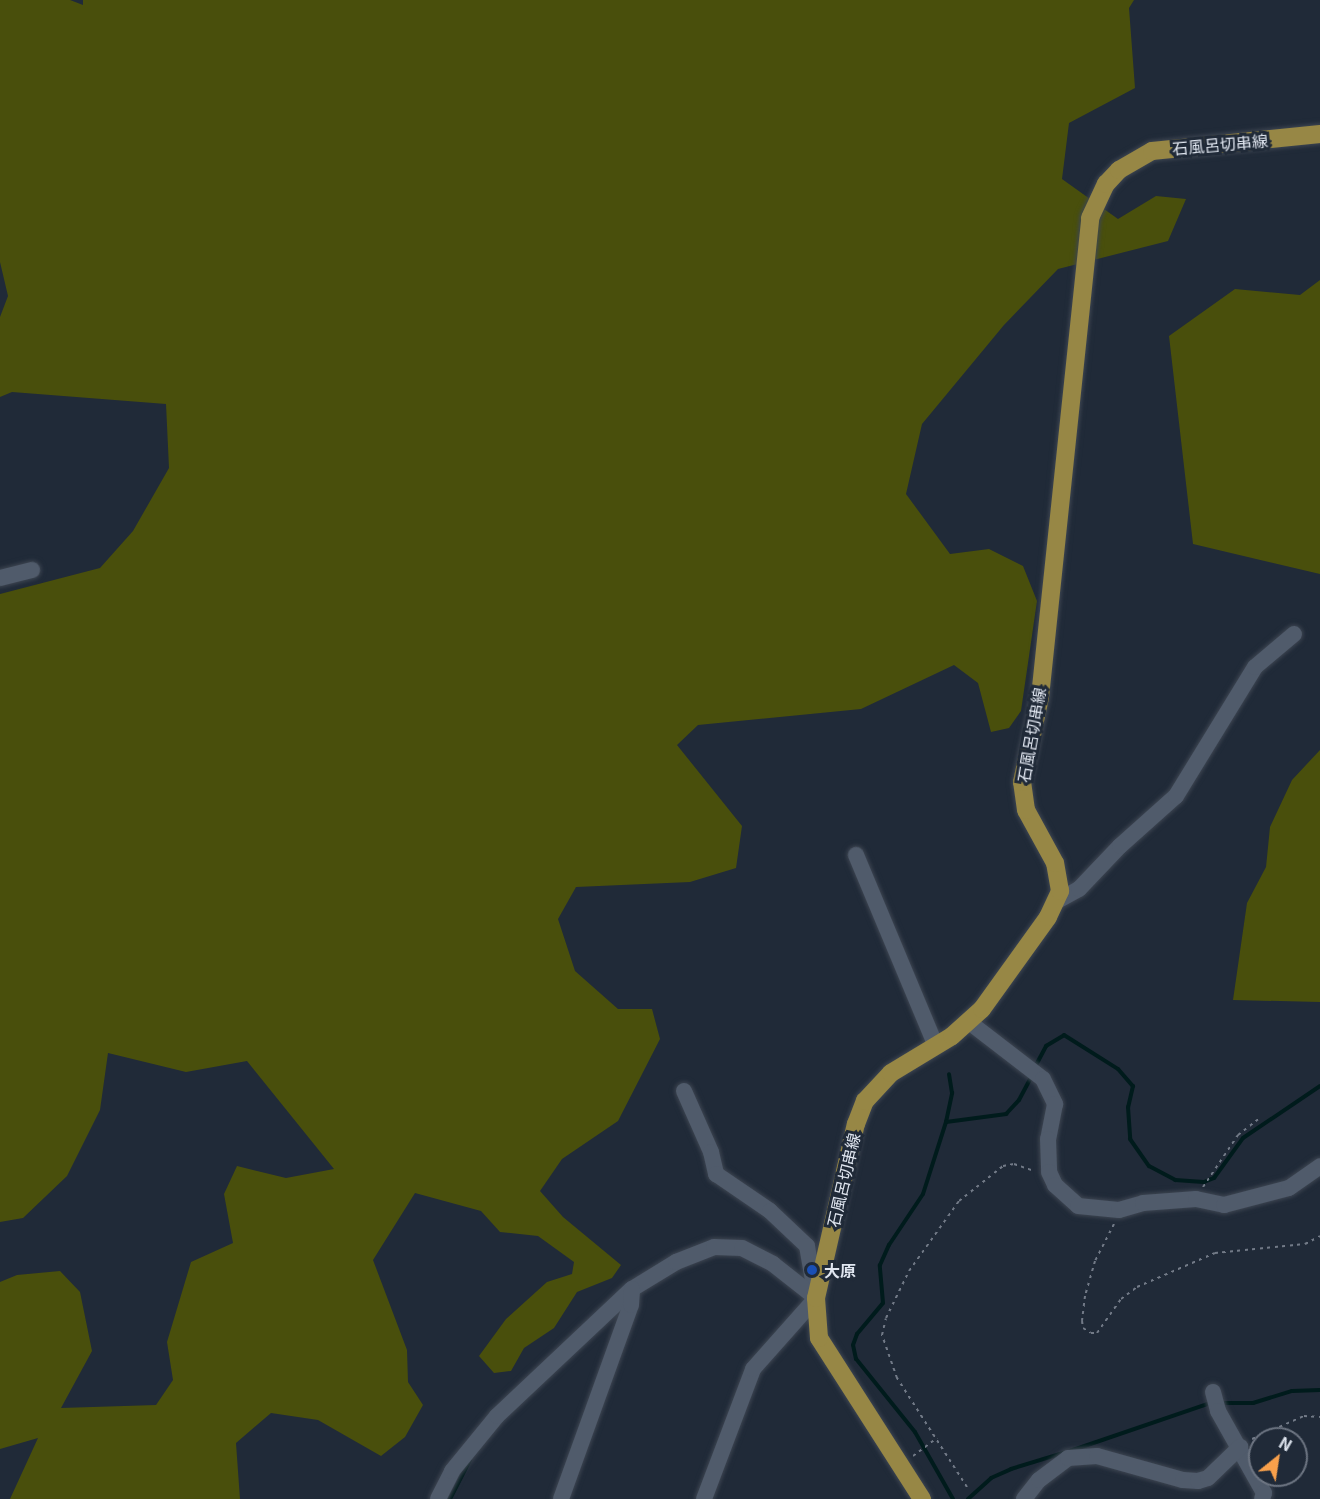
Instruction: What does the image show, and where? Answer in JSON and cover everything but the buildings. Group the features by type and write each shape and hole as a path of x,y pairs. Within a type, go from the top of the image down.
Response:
{"main road":[{"name":"石風呂切串線","path":"922,1499 819,1338 816,1298 860,1112 881,1081 969,1022 991,999 1057,901 1059,877 1026,810 1022,782 1040,697 1090,218 1106,184 1119,170 1152,151 1320,134"}],"street":[{"path":"0,578 32,570"},
{"path":"1057,901 1079,889 1120,846 1176,796 1255,667 1294,634"},
{"path":"856,855 936,1046"},
{"path":"969,1022 1024,1063 1047,1087 1055,1104 1048,1139 1049,1172 1055,1185 1078,1206 1119,1210 1143,1203 1196,1198 1224,1205 1256,1200 1289,1188 1320,1166"},
{"path":"684,1091 711,1152 716,1174 770,1211 807,1246 816,1298"},
{"path":"438,1499 475,1440 632,1289 676,1262 714,1247 741,1248 763,1259 816,1298"},
{"path":"561,1499 631,1305 632,1289"},
{"path":"704,1499 753,1369 816,1298"},
{"path":"1212,1392 1218,1411 1264,1493 1262,1499"},
{"path":"1023,1499 1039,1480 1068,1458 1097,1456 1183,1480 1198,1480 1215,1472 1240,1447"}],"path":[{"path":"1196,1198 1228,1147 1260,1118"},
{"path":"967,1487 938,1438 897,1378 882,1335 886,1318 909,1271 959,1201 1003,1166 1049,1172"},
{"path":"1119,1210 1095,1261 1085,1296 1083,1328 1091,1333 1097,1333 1121,1299 1137,1287 1215,1253 1305,1244 1320,1236"},
{"path":"1240,1447 1304,1416 1320,1417"},
{"path":"901,1465 938,1438"}],"green space":[{"path":"0,0 70,0 83,5 83,0 1134,0 1129,8 1135,88 1069,123 1062,179 1118,219 1156,196 1186,199 1168,241 1058,269 1004,325 922,424 906,494 950,554 989,549 1023,566 1037,601 1021,711 1009,728 991,732 978,683 954,665 861,709 698,725 677,745 742,826 736,868 690,882 576,887 558,919 575,971 618,1009 652,1009 660,1039 618,1121 562,1159 540,1191 563,1217 621,1265 612,1278 577,1292 554,1328 524,1348 511,1371 494,1373 479,1356 506,1319 547,1282 572,1274 574,1262 538,1236 500,1232 481,1211 415,1193 373,1260 407,1350 408,1382 423,1405 405,1437 381,1456 318,1420 271,1413 236,1443 240,1499 10,1499 38,1438 0,1449 0,1282 17,1275 60,1271 80,1292 92,1351 61,1408 156,1405 173,1380 167,1342 191,1262 233,1243 224,1194 237,1166 286,1178 334,1169 247,1061 186,1072 108,1053 100,1110 67,1176 23,1218 0,1222 0,594 100,568 133,531 169,468 166,404 12,392 0,397 0,317 8,296 0,262"},
{"path":"1320,280 1320,574 1193,544 1169,336 1235,289 1300,295"},
{"path":"1320,750 1320,1002 1233,1000 1247,903 1266,867 1270,827 1292,780"}],"waterway":[{"path":"1035,1067 1046,1046 1064,1035 1118,1069 1133,1086 1128,1107 1130,1139 1149,1166 1175,1180 1204,1182 1214,1178 1243,1138 1320,1086"},
{"path":"946,1122 952,1093 949,1074"},
{"path":"953,1499 915,1432 856,1359 853,1345 857,1334 883,1303 880,1265 889,1245 923,1194 946,1122 1006,1114 1019,1100 1031,1077"},
{"path":"1221,1403 1253,1403 1292,1391 1320,1390"},
{"path":"1070,1451 1210,1403"},
{"path":"968,1499 991,1478 1011,1469 1063,1453"},
{"path":"450,1499 470,1460"}],"place":[{"name":"大原","path":"812,1270"}]}
